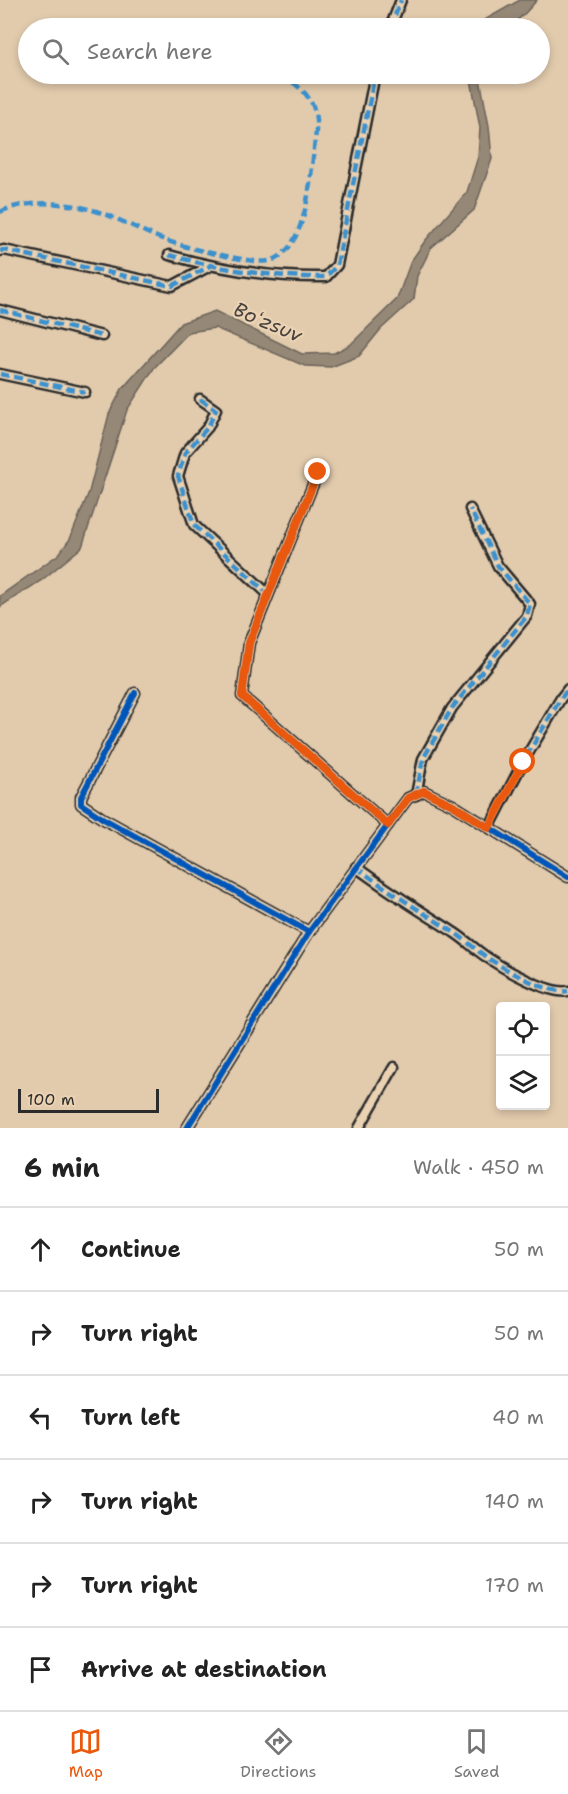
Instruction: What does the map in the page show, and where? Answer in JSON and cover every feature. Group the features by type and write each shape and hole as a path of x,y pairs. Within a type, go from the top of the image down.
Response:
{"street":[{"path":"394,18 401,0"},
{"path":"169,255 210,266 308,278 326,278 337,265 373,84"},
{"path":"0,251 172,286 210,266"},
{"path":"0,310 102,336"},
{"path":"0,374 85,392"},
{"path":"200,399 216,410 208,427 185,453 178,476 194,525 268,594"},
{"path":"318,472 249,643 242,696 388,825"},
{"path":"416,795 423,759 452,708 527,616 530,604 498,566 470,509"},
{"path":"489,828 523,762 568,689"},
{"path":"135,693 81,797 81,804 102,818 309,932"},
{"path":"187,1128 309,932 408,798 424,791 453,805 568,877"},
{"path":"356,867 396,896 458,935 489,959 534,982 561,992 568,991"},
{"path":"359,1128 394,1066"}],"shaded area":[{"path":"520,0 537,0 520,18 488,18"},
{"path":"472,84 481,84 489,126 492,159 474,210 431,248 417,276 414,299 381,329 359,356 331,367 305,366 215,328 189,332 154,368 127,410 82,547 42,580 0,607 0,596 59,554 70,539 89,492 109,414 122,389 181,323 215,311 302,354 334,353 350,345 397,299 411,261 467,192 478,157 480,128"}],"marked path":[{"path":"394,18 401,0"},
{"path":"0,212 20,205 32,204 79,207 106,215 157,237 196,249 257,261 277,258 290,246 301,223 308,195 316,128 314,108 295,84"},
{"path":"169,255 247,272 326,277 337,265 373,84"},
{"path":"0,251 172,286 210,266"},
{"path":"0,310 102,336"},
{"path":"0,374 85,392"},
{"path":"200,399 216,410 208,427 185,453 178,476 194,525 268,594"},
{"path":"416,795 423,759 452,708 527,616 530,604 498,566 470,509"},
{"path":"489,828 523,762 568,689"},
{"path":"356,867 505,968 539,985 568,991"}],"cycle path":[{"path":"318,472 249,643 242,696 388,825"},
{"path":"135,693 81,797 81,804 102,818 309,932"},
{"path":"187,1128 309,932 408,798 424,791 453,805 568,877"}],"route":[{"path":"318,472 249,643 242,696 388,825 408,798 424,791 453,805 489,828 523,762"}],"water label":[{"name":"Boʻzsuv","path":"268,322"}]}
